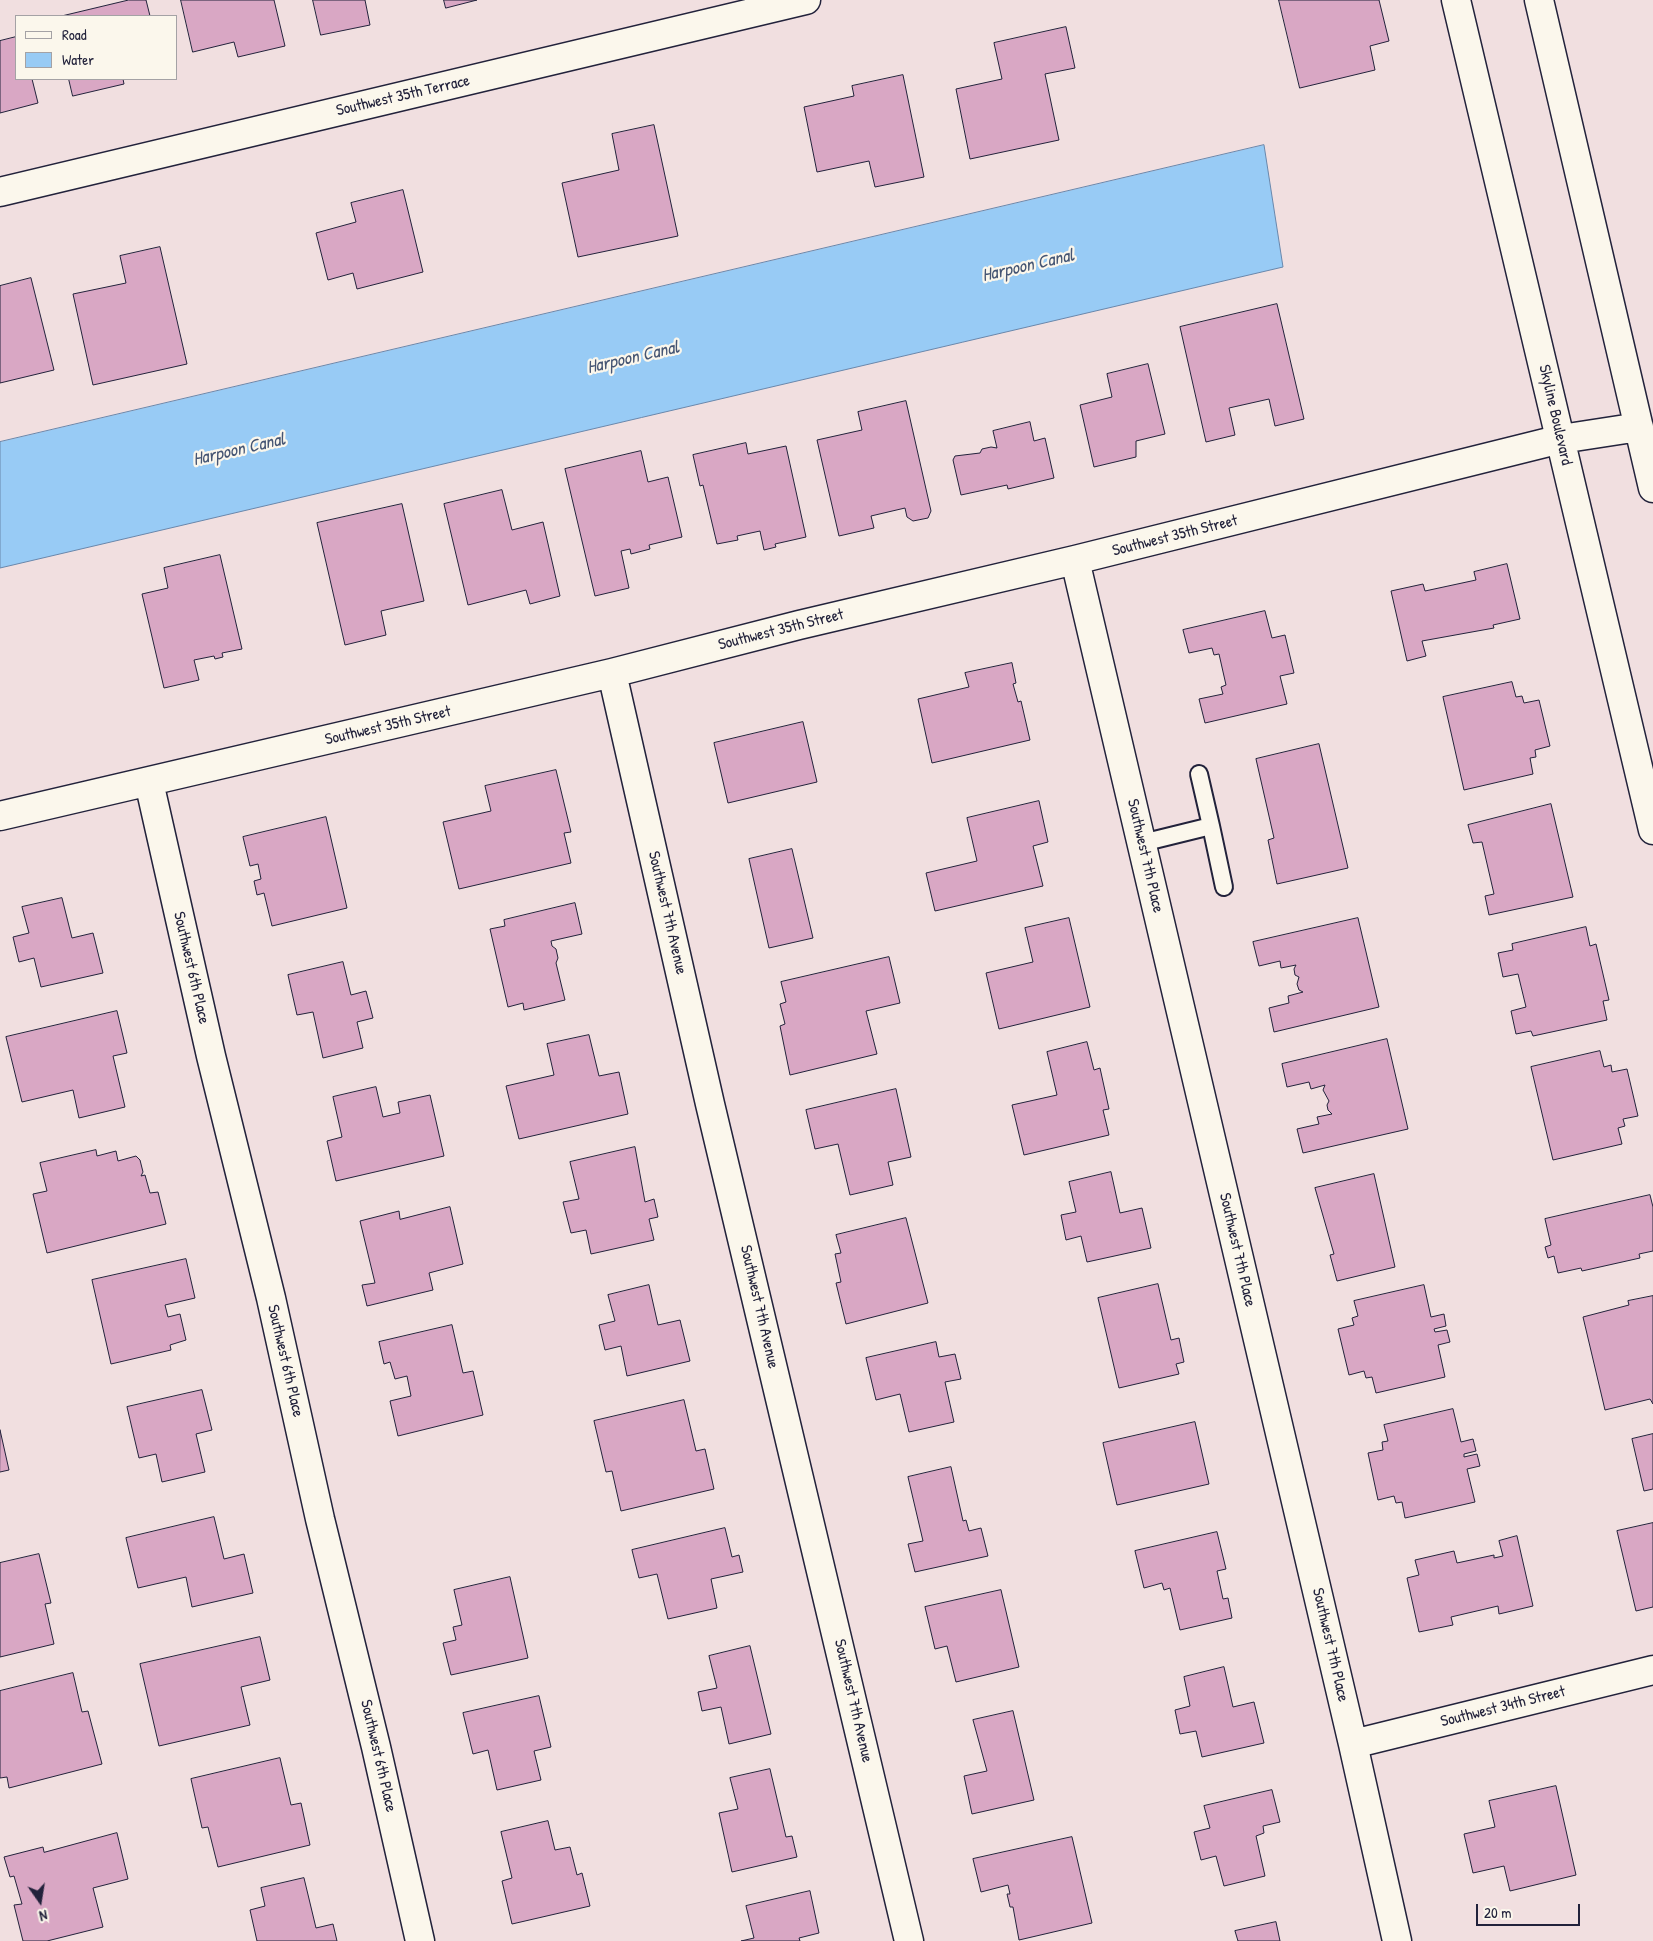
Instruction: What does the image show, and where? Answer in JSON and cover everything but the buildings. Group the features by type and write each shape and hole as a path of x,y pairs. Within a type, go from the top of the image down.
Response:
{"street":[{"name":"Southwest 35th Terrace","path":"0,192 806,0"},
{"name":"Skyline Boulevard","path":"1456,0 1653,830"},
{"path":"1539,0 1646,425 1653,488"},
{"name":"Southwest 35th Street","path":"0,816 612,673 799,625 1075,560 1561,439 1646,425"},
{"name":"Southwest 7th Place","path":"1075,560 1353,1744 1397,1941"},
{"name":"Southwest 7th Avenue","path":"612,673 710,1104 909,1941"},
{"name":"Southwest 6th Place","path":"149,782 210,1056 271,1298 320,1519 376,1747 420,1941"},
{"name":"Southwest 34th Street","path":"1353,1744 1653,1670"}],"lane":[{"path":"1199,774 1224,887"},
{"path":"1142,843 1211,826"}],"water":[{"name":"Harpoon Canal","path":"1264,145 1283,267 0,568 0,442"}]}
